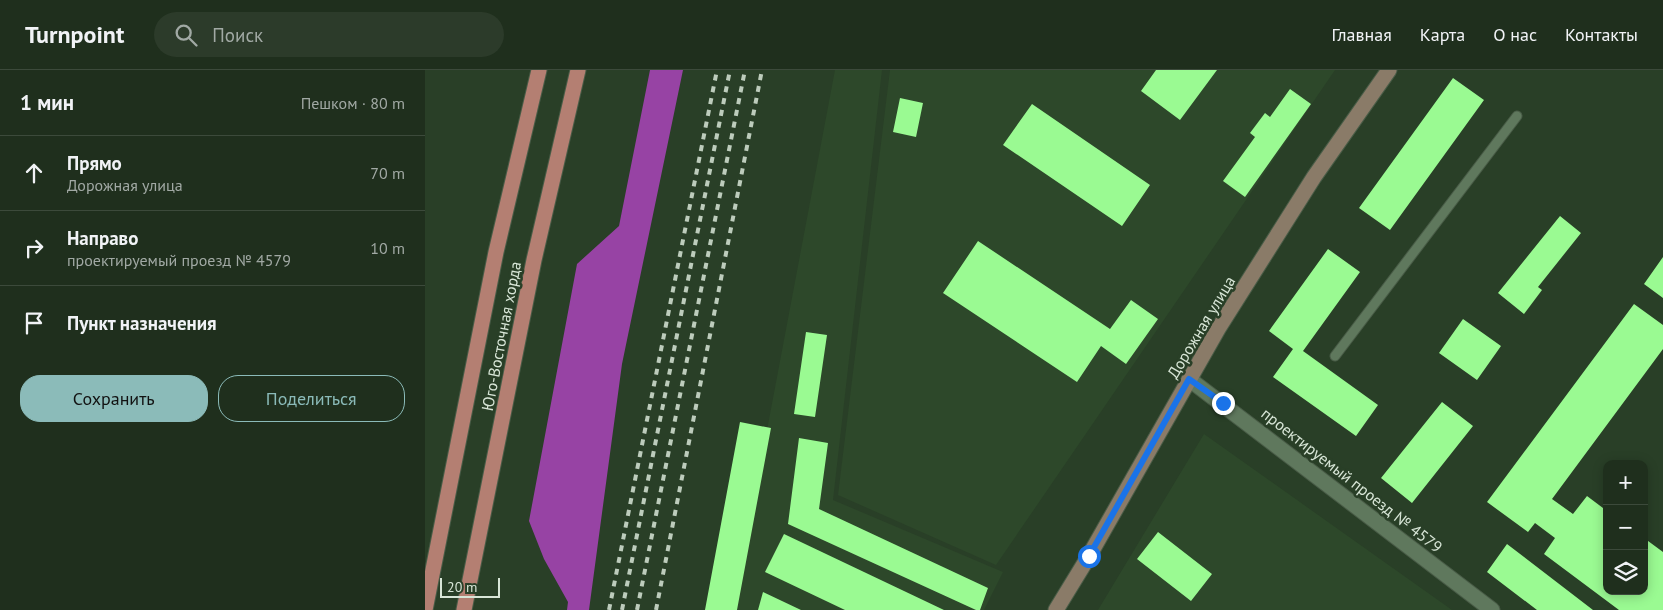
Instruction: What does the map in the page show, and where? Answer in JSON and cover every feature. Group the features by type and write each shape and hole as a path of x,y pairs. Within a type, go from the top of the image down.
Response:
{"main road":[{"name":"Юго-Восточная хорда","path":"425,610 496,252 539,70"},
{"name":"Юго-Восточная хорда","path":"465,610 534,260 578,70"},
{"name":"Дорожная улица","path":"1056,610 1218,328 1314,177 1389,70"}],"street":[{"name":"проектируемый проезд № 4579","path":"1189,379 1223,403 1492,610"}],"lane":[{"path":"1335,356 1517,116"}],"shaded area":[{"path":"650,70 683,70 622,364 589,610 567,610 568,602 544,559 529,521 577,264 619,226"},
{"path":"835,70 882,70 833,500 1003,572 984,610 733,610"},
{"path":"890,70 1335,70 996,565 838,495"},
{"path":"1204,434 1452,610 1098,610"}],"building":[{"path":"1156,70 1217,70 1180,120 1141,91"},
{"path":"1453,78 1484,100 1390,230 1359,208"},
{"path":"1290,89 1311,104 1245,197 1223,181 1255,137 1250,133 1265,113 1270,117"},
{"path":"900,98 923,103 916,137 893,132"},
{"path":"1032,104 1150,185 1122,226 1003,145"},
{"path":"1560,216 1581,233 1538,287 1542,290 1524,314 1498,293"},
{"path":"978,241 1110,329 1131,300 1158,319 1126,364 1101,346 1077,382 943,293"},
{"path":"1328,249 1360,272 1303,351 1378,405 1356,436 1273,377 1293,349 1269,331"},
{"path":"1663,257 1663,298 1644,284"},
{"path":"1634,304 1663,325 1663,349 1552,499 1573,514 1587,496 1603,508 1603,595 1648,595 1648,541 1663,552 1663,610 1619,610 1544,554 1555,538 1535,523 1528,532 1487,502"},
{"path":"1463,319 1501,346 1477,380 1439,353"},
{"path":"806,332 827,335 815,417 794,414"},
{"path":"1442,402 1473,426 1412,503 1381,478"},
{"path":"740,422 771,428 737,610 705,610"},
{"path":"799,438 828,443 819,509 988,588 980,610 976,610 788,524"},
{"path":"1158,532 1212,574 1191,601 1137,559"},
{"path":"784,534 944,610 845,610 765,572"},
{"path":"1507,544 1593,610 1537,610 1487,572"},
{"path":"763,592 801,610 758,610"}],"railway":[{"path":"609,610 717,70"},
{"path":"622,610 730,70"},
{"path":"637,610 745,70"},
{"path":"656,610 762,70"}],"route":[{"path":"1089,556 1189,379 1223,403"}]}
